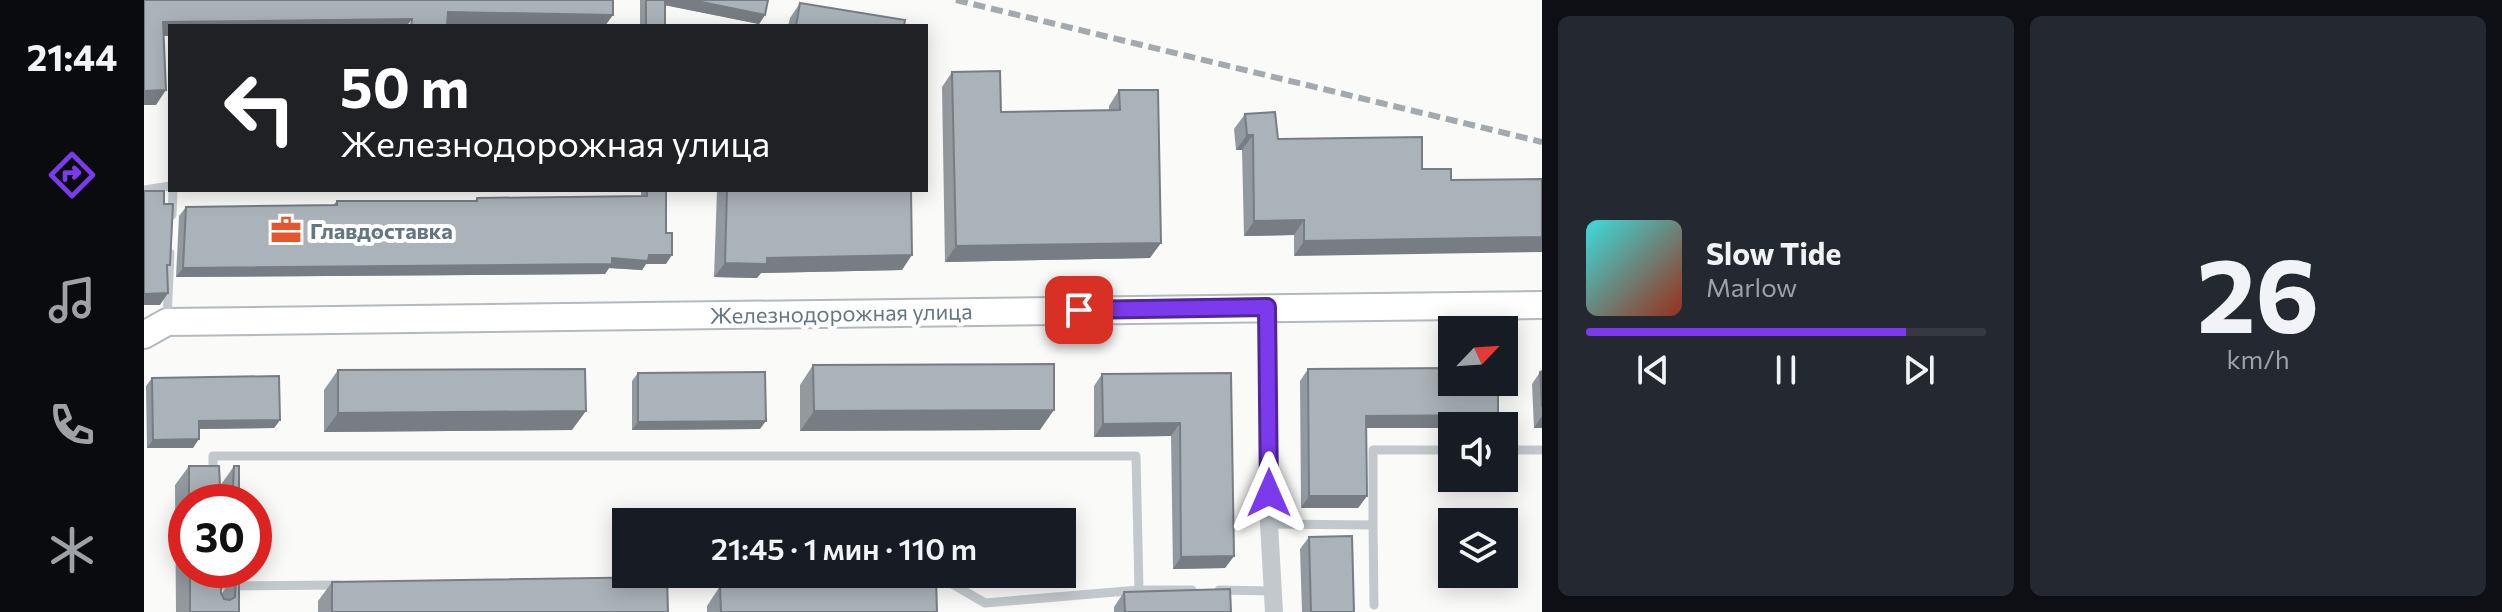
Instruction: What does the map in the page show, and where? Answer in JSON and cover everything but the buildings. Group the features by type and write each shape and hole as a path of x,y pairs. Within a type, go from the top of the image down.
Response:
{"main road":[{"name":"Железнодорожная улица","path":"144,335 167,322 1542,305"}],"street":[{"path":"1267,307 1269,524 1274,612"}],"lane":[{"path":"144,190 168,188"},
{"path":"172,192 172,219"},
{"path":"167,322 170,249"},
{"path":"1374,605 1373,450 1438,450"},
{"path":"1518,450 1542,450"},
{"path":"213,484 213,456 1136,456 1139,590"},
{"path":"1269,524 1373,525"},
{"path":"215,599 215,582 357,585"},
{"path":"959,588 985,603 1139,590 1199,590"},
{"path":"1214,590 1275,591"}],"railway":[{"path":"956,0 1542,142"}],"place":[{"name":"Главдоставка","path":"286,230"}],"route":[{"path":"1079,310 1267,307 1269,493"}]}
